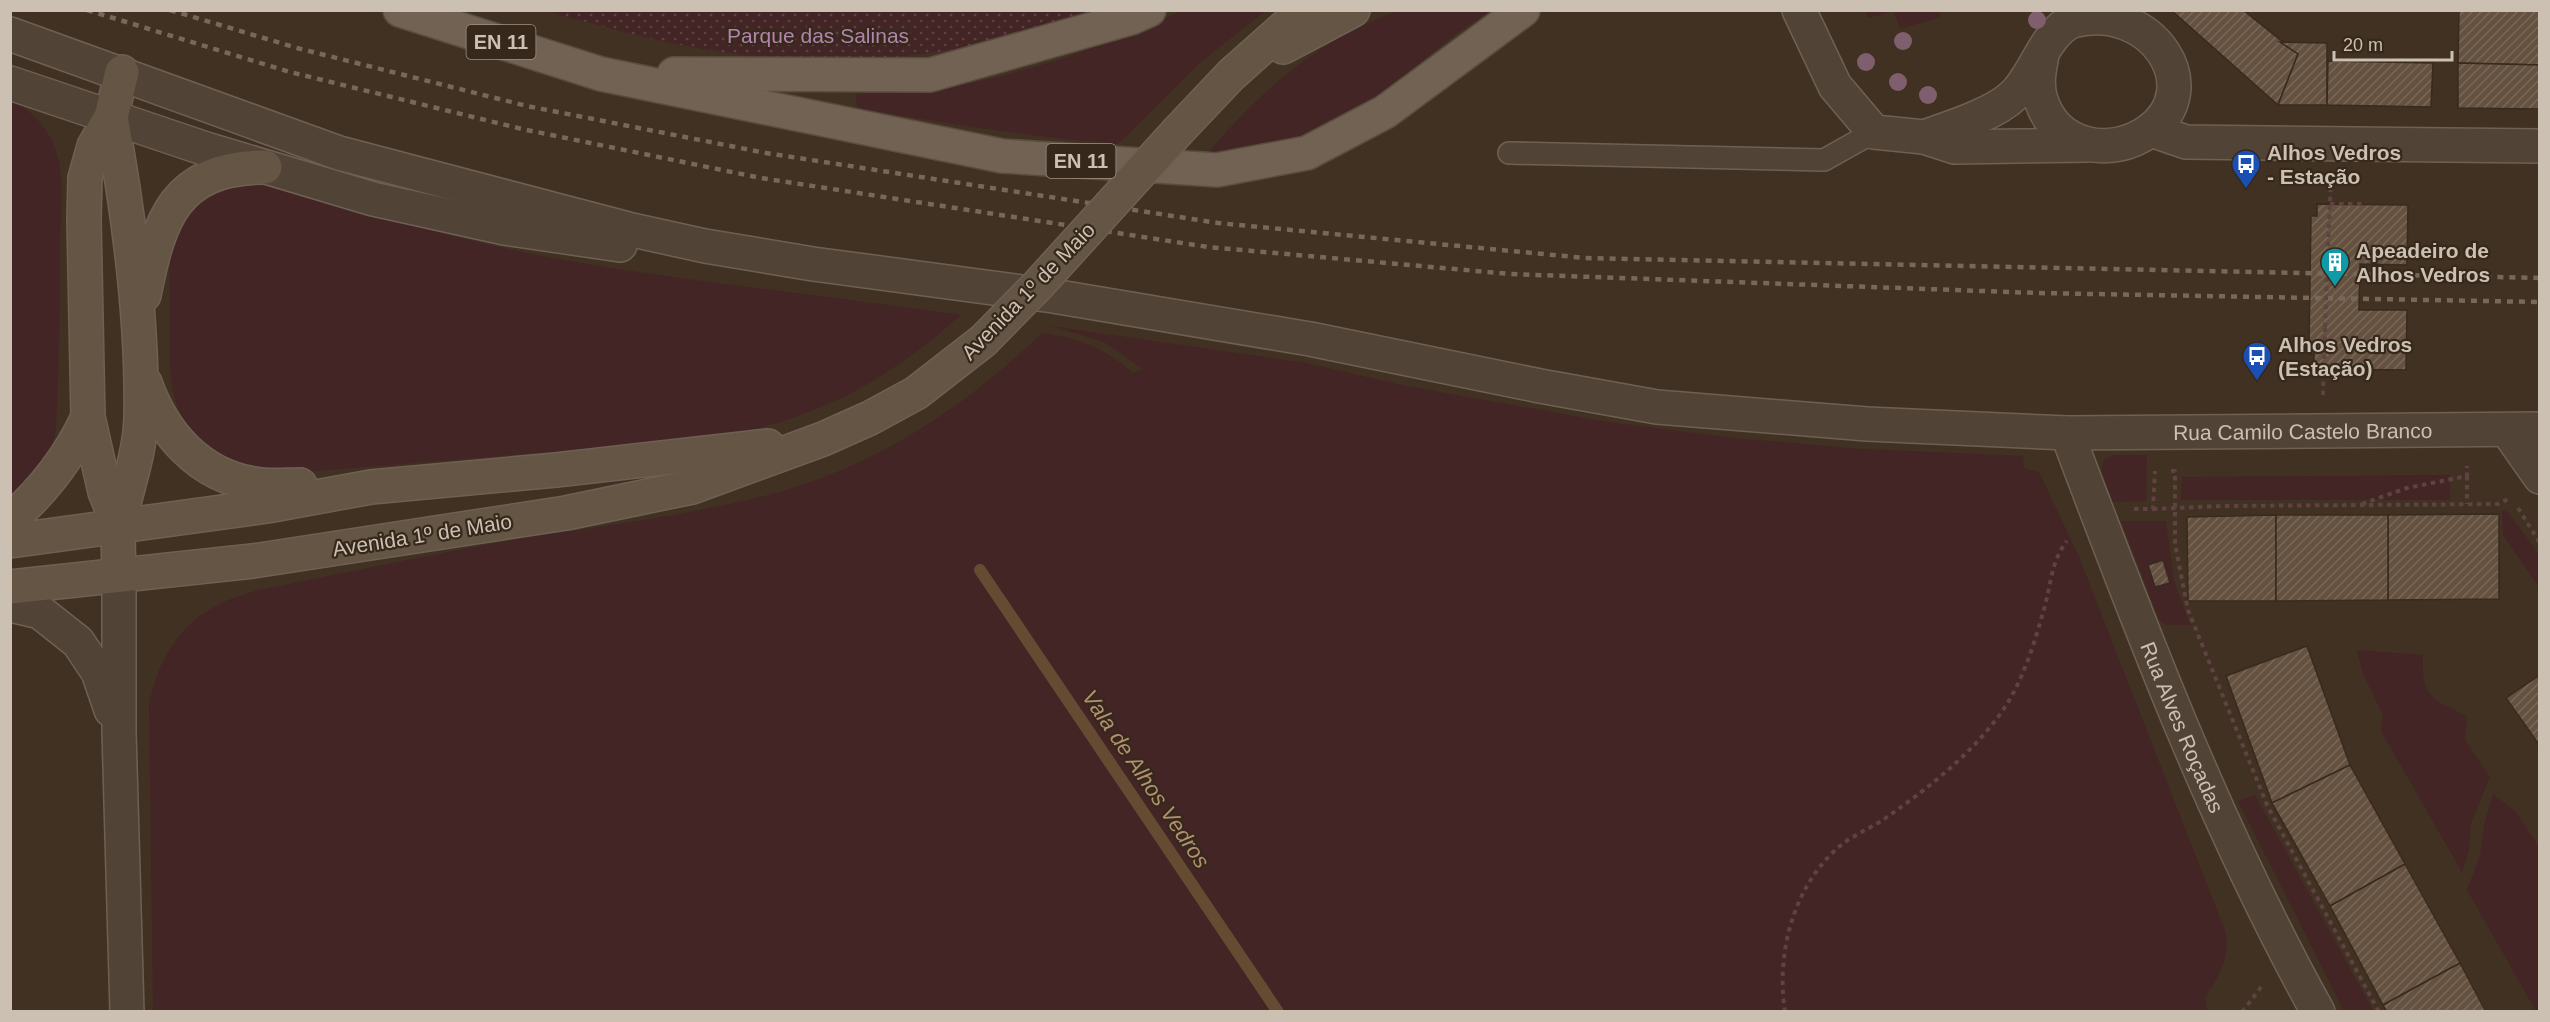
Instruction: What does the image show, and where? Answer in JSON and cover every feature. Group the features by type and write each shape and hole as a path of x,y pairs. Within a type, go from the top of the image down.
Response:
{"main road":[{"name":"EN 11","path":"400,10 601,74 1002,156 1217,170 1307,153 1317,148 1385,112 1523,10"},
{"name":"EN 11","path":"601,74 930,75 1131,18 1149,10"},
{"path":"1231,75 1304,10"},
{"path":"1231,75 1353,10"},
{"path":"119,526 105,492 88,417 84,355 85,178 94,146 111,117 122,72"},
{"name":"Avenida 1º de Maio","path":"10,587 253,561 566,513 692,487 823,439 870,418 916,393 983,341 1038,285 1231,75"},
{"path":"111,117 139,324 141,419 137,453 119,526 119,575"},
{"path":"139,324 154,247 163,222 177,202 196,183 216,172 265,167"},
{"path":"140,369 161,421 193,458 219,473 255,484 371,487"},
{"path":"10,520 29,504 69,452 88,417"},
{"name":"Avenida 1º de Maio","path":"10,541 267,506 371,487 556,470 823,439"}],"street":[{"path":"1799,10 1835,86 1874,132 1924,138 1955,147 2088,145 2111,147 2132,142 2151,130 2165,112 2173,92 2173,70 2167,49 2154,32 2136,18 2115,12 2097,12 2071,21 2054,36 2014,96 1979,116 1924,138"},
{"path":"10,34 122,72 339,153 628,229 813,264"},
{"path":"2042,55 2038,78 2040,100 2051,120 2068,136 2088,145"},
{"path":"10,83 265,167 373,199 504,228 700,255 813,264"},
{"path":"2151,130 2186,142 2540,146"},
{"name":"Rua Camilo Castelo Branco","path":"813,264 1162,314 1658,407 1867,424 2067,434 2540,429"},
{"path":"2507,430 2540,477"},
{"name":"Rua Alves Roçadas","path":"2067,434 2155,662 2224,825 2286,954 2318,1011"},
{"path":"119,575 119,732 126,1011"},
{"path":"10,605 40,612 78,642 98,672 119,732"}],"lane":[{"path":"1509,153 1824,160 1874,132"}],"path":[{"path":"2322,430 2332,143"},
{"path":"2330,204 2365,204"},
{"path":"2467,430 2467,504"},
{"path":"2153,509 2153,471 2175,471 2175,544 2188,610 2267,805 2379,1011"},
{"path":"2358,505 2407,488 2467,476"},
{"path":"1785,1011 1782,963 1796,907 1809,884 1841,845 1884,819 1924,790 1963,755 1999,717 2018,681 2034,642 2057,556 2074,532 2085,524 2118,509 2498,504 2511,497 2540,543"}],"green space":[{"name":"Parque das Salinas","path":"544,11 1092,11 992,42 941,52 889,58 837,60 732,53 681,45"},
{"path":"1182,11 1265,11 1201,62 1118,144 1052,138 857,108 856,94 947,88 999,77 1063,59"},
{"path":"1397,11 1490,11 1468,25 1364,106 1341,119 1317,131 1290,140 1206,155 1247,110 1292,70 1341,37"},
{"path":"1866,11 1894,11 1868,18"},
{"path":"1894,11 1939,11 1941,17 1900,29"},
{"path":"11,99 27,110 47,131 60,167 62,199 56,430 51,451 11,501"},
{"path":"254,184 272,186 444,234 548,257 703,281 961,315 903,362 874,380 814,410 746,431 708,439 280,474 260,471 223,457 193,433 182,417 175,399 170,356 170,263 181,226 200,205 212,197 239,186"},
{"path":"1051,326 1306,363 1406,386 1608,422 1734,438 1862,449 2023,456 2024,468 2039,472 2079,557 2226,933 2225,959 2215,982 2205,997 2207,1011 153,1011 149,705 155,682 173,644 200,616 217,605 259,590 518,539 706,509 768,495 807,483 845,469 916,432 981,386 1042,333 1080,341 1112,357 1133,373 1143,369 1104,342"},
{"path":"2114,455 2147,455 2146,501 2113,502 2101,470 2104,460"},
{"path":"2450,475 2450,500 2181,500 2182,477"},
{"path":"2502,511 2507,511 2539,554 2539,587 2503,535"},
{"path":"2121,521 2166,521 2174,580 2190,625 2166,625 2159,619"},
{"path":"2357,650 2423,655 2424,680 2431,695 2437,701 2467,716 2465,740 2490,777 2471,823 2469,850 2462,872 2381,731 2383,715 2363,674"},
{"path":"2493,794 2516,812 2539,847 2539,1011 2536,1011 2467,890 2480,856 2484,825"},
{"path":"2255,795 2373,1011 2344,1011 2238,801"}],"building":[{"path":"2171,10 2243,10 2298,54 2278,105"},
{"path":"2459,10 2540,11 2540,65 2458,63"},
{"path":"2280,42 2327,43 2327,105 2278,105 2298,54"},
{"path":"2328,61 2433,63 2431,107 2327,105"},
{"path":"2458,63 2540,65 2540,109 2458,108"},
{"name":"Apeadeiro de Alhos Vedros","path":"2317,204 2408,205 2407,265 2360,264 2359,310 2407,310 2406,370 2314,369 2314,354 2309,354 2311,216 2317,216"},
{"path":"2499,514 2499,599 2388,600 2388,515"},
{"path":"2276,515 2276,601 2188,601 2187,517"},
{"path":"2276,515 2388,515 2388,600 2276,601"},
{"path":"2163,560 2170,583 2155,587 2148,565"},
{"path":"2307,646 2350,765 2272,803 2226,676"},
{"path":"2540,675 2540,746 2506,698"},
{"path":"2350,765 2405,864 2330,906 2272,803"},
{"path":"2405,864 2460,963 2383,1005 2330,906"},
{"path":"2460,963 2486,1012 2387,1012 2383,1005"}],"waterway":[{"name":"Vala de Alhos Vedros","path":"980,570 1278,1012"}],"railway":[{"path":"87,10 290,72 522,129 761,178 1208,247 1510,274 2038,293 2540,302"},
{"path":"170,10 297,48 527,106 766,153 1218,223 1585,258 2540,278"}],"place":[{"name":"Alhos Vedros - Estação","path":"2246,190"},
{"name":"Apeadeiro de Alhos Vedros","path":"2335,288"},
{"name":"Alhos Vedros (Estação)","path":"2257,382"}]}
